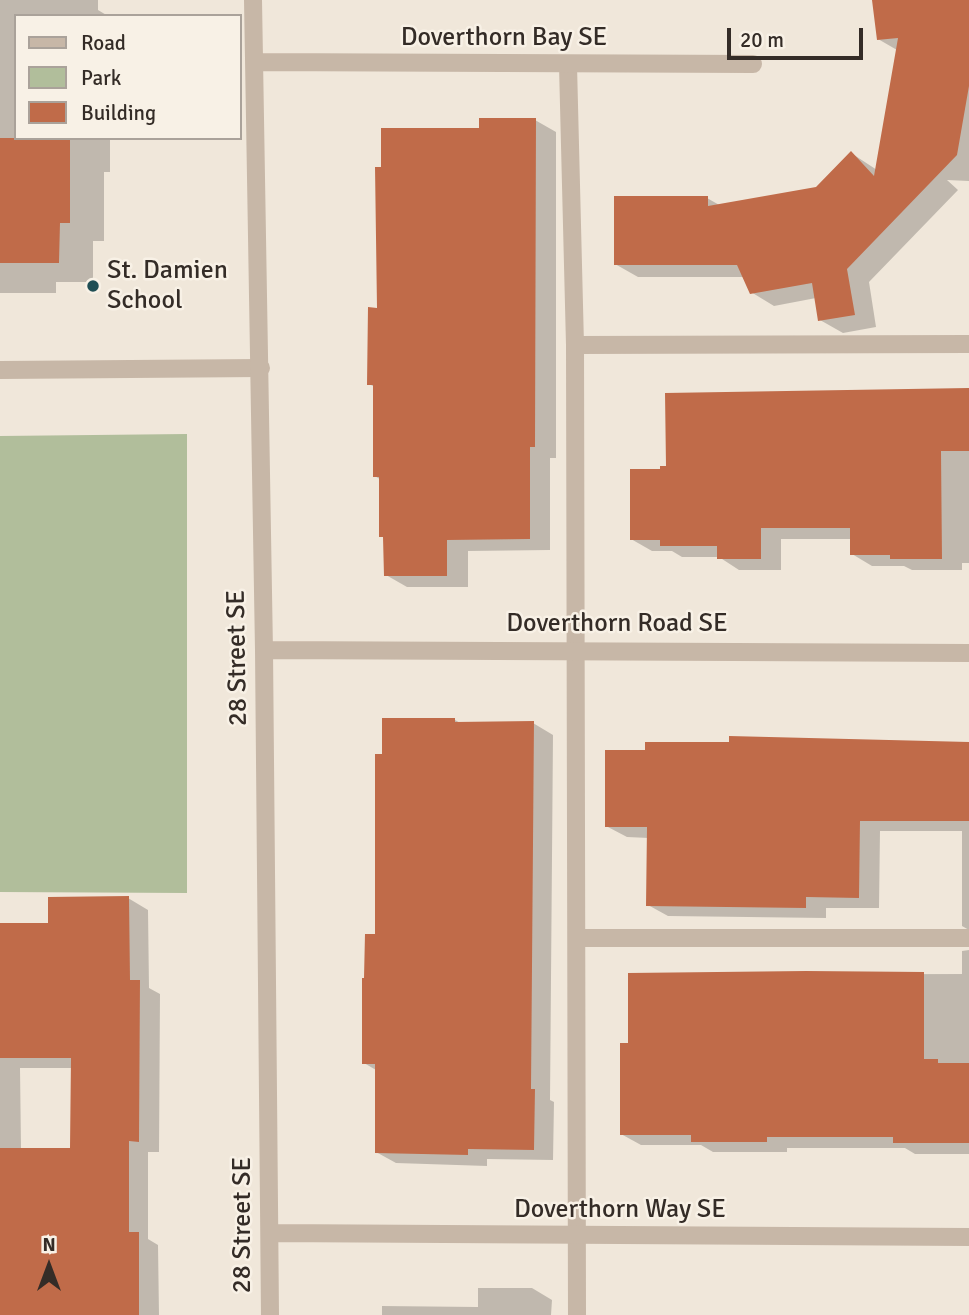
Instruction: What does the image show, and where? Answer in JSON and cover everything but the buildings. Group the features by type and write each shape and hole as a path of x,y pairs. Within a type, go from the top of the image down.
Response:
{"street":[{"name":"28 Street SE","path":"254,0 261,369 270,1315"},
{"name":"Doverthorn Bay SE","path":"254,62 753,64"},
{"path":"568,65 575,345 577,1315"},
{"path":"575,345 969,344"},
{"path":"0,370 261,369"},
{"name":"Doverthorn Road SE","path":"264,650 576,649 969,653"},
{"path":"578,938 969,938"},
{"name":"Doverthorn Way SE","path":"270,1233 577,1237 969,1237"}],"green space":[{"path":"187,434 187,893 0,892 0,436"}],"place":[{"name":"St. Damien School","path":"93,286"}]}
